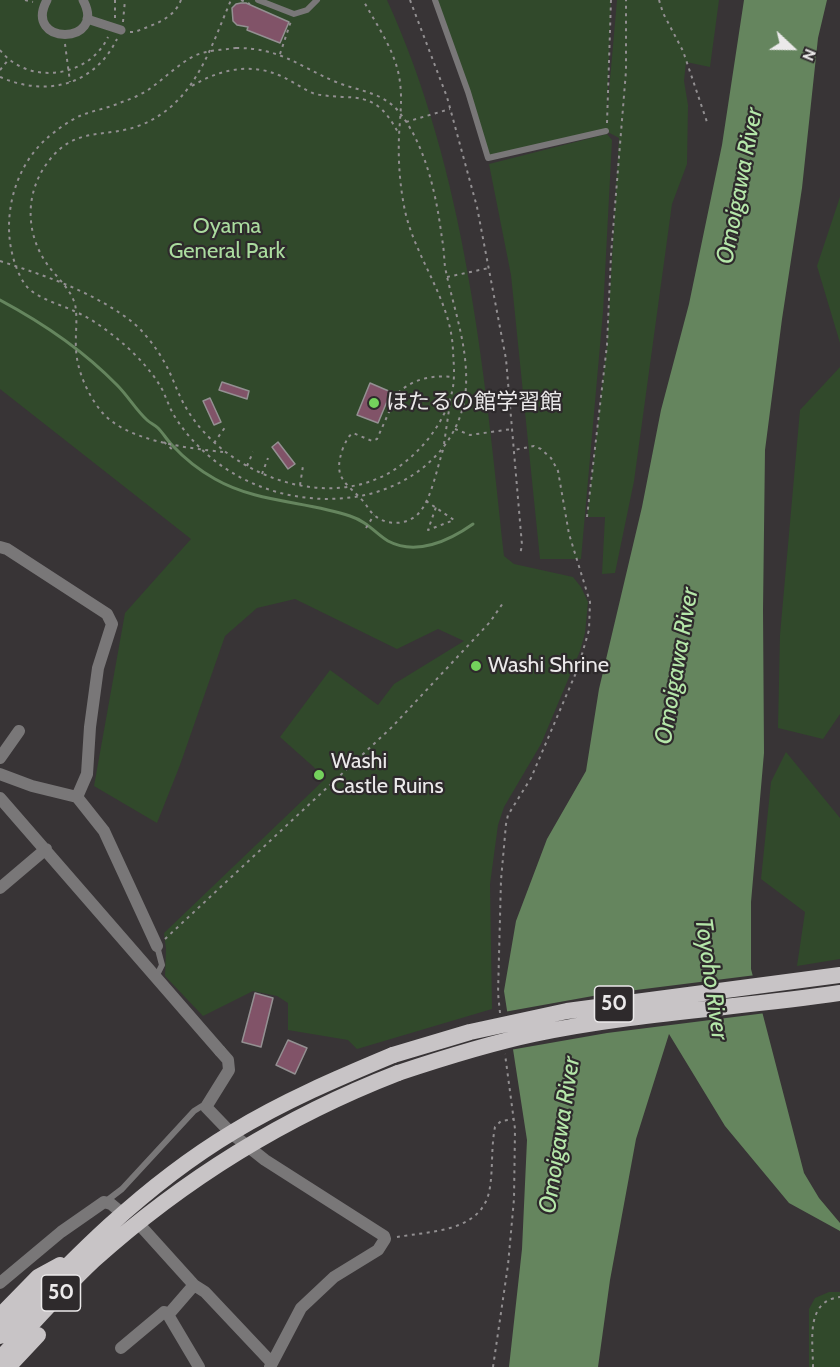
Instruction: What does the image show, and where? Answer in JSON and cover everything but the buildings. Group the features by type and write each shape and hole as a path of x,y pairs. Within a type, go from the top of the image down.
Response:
{"highway":[{"name":"50","path":"0,1336 72,1260 178,1168 231,1133 301,1095 393,1055 470,1032 567,1011 840,975"},
{"name":"50","path":"0,1359 84,1270 184,1188 273,1131 348,1092 398,1073 474,1049 534,1034 647,1017 840,993"},
{"path":"8,1367 133,1228"},
{"path":"0,1316 38,1277 72,1260"}],"street":[{"path":"29,1 45,3 43,12 46,25 55,34 64,36 80,30 87,20 88,12 83,0"},
{"path":"87,20 117,28"},
{"path":"0,547 7,549 107,614 112,624 98,668 90,727 87,774 77,796"},
{"path":"0,758 12,738 20,731"},
{"path":"0,774 32,786 77,796 104,831 157,946"},
{"path":"0,798 228,1060 229,1070 206,1107 231,1133 265,1160 384,1236 385,1239 378,1250 334,1277 301,1308 271,1365 206,1292 194,1285 133,1228"},
{"path":"0,888 46,849"},
{"path":"0,1283 61,1232 104,1202 111,1204 123,1214"},
{"path":"168,1315 194,1285"},
{"path":"121,1348 165,1312 199,1367"}],"lane":[{"path":"258,0 294,14 307,10 317,0"},
{"path":"435,0 468,92 488,158 606,131"},
{"path":"156,979 162,965 157,946"},
{"path":"104,1202 122,1189 195,1111 202,1106 206,1107"}],"path":[{"path":"0,50 9,59 28,70 42,73 68,71 85,63 96,54 117,28 115,0"},
{"path":"0,76 16,84 52,87 86,74 101,63 112,48 125,0"},
{"path":"117,28 135,32 168,18 177,11 181,0"},
{"path":"224,452 202,450 131,433 101,412 80,374 76,352 76,312 71,294 39,252 30,220 31,201 40,175 48,161 70,142 96,132 124,129 153,119 179,100 191,86 231,0"},
{"path":"241,0 252,4"},
{"path":"363,0 393,55 399,76 400,183 405,213 421,259 443,301 453,339 454,377 449,417 443,448 426,501 417,515 403,522 387,522 374,515 342,481 339,465 348,436 352,433 372,441 377,439 397,394 402,389 424,377 454,377"},
{"path":"410,0 434,56 451,109 477,207 506,359 522,545 520,555"},
{"path":"606,131 611,0"},
{"path":"587,517 608,335 612,234 626,70 626,0"},
{"path":"659,0 663,13 683,51 707,122"},
{"path":"280,54 292,22 284,18"},
{"path":"64,36 70,82"},
{"path":"254,48 280,54 333,80 373,93 394,106 401,114 412,132 435,190 447,276 458,313 466,370 465,401 454,429 431,463 404,482 359,497 336,500 283,495 256,485 202,450 174,414 161,387 145,365 112,335 76,312 43,298 27,287 16,266 9,240 10,210 17,184 28,161 46,140 80,116 112,107 145,92 195,56 208,51 254,48"},
{"path":"0,70 9,59"},
{"path":"191,86 212,74 240,68 271,71 318,95 355,97 371,101 384,111 399,134"},
{"path":"406,122 451,109"},
{"path":"0,261 61,281 130,320 147,338 168,369 185,406 214,443 224,452 262,474 300,485 348,486 378,478 409,460 425,444 450,400"},
{"path":"447,276 489,268"},
{"path":"214,443 226,426"},
{"path":"454,429 470,435 512,429"},
{"path":"164,441 175,452"},
{"path":"501,1015 498,993 501,880 506,824 508,815 531,778 578,668 589,630 590,602 569,534 558,471 551,458 541,449 534,446 514,450"},
{"path":"247,466 253,452"},
{"path":"262,474 268,458"},
{"path":"300,485 303,466"},
{"path":"426,501 436,507 454,520 428,530 436,507"},
{"path":"366,528 374,515"},
{"path":"157,946 392,727 490,622 503,603"},
{"path":"493,1367 508,1265 514,1199 514,1119 504,1046"},
{"path":"385,1239 463,1225 481,1212 490,1190 495,1127 501,1121 514,1119"},
{"path":"813,1367 814,1316 818,1308 826,1301 840,1297"}],"green space":[{"name":"Oyama General Park","path":"0,0 387,0 414,66 436,133 468,272 488,414 504,556 514,564 573,577 588,602 585,633 580,651 541,744 504,807 498,825 490,884 492,1009 357,1049 348,1040 288,1030 288,1003 277,996 253,991 203,1016 165,976 164,933 326,778 280,737 330,670 378,705 394,684 464,641 438,629 397,649 295,599 257,608 225,636 157,823 94,786 125,613 191,539 0,389"},
{"path":"435,0 611,0 607,114 617,0 719,0 710,67 686,62 684,81 688,105 687,164 672,204 634,481 615,573 602,574 605,517 587,517 607,345 619,138 606,131 488,158"},
{"path":"607,134 612,140 603,312 581,559 540,559 511,275 489,164"},
{"path":"840,197 840,343 817,266"},
{"path":"840,367 840,714 823,739 778,728 780,635 800,410"},
{"path":"786,752 840,818 840,959 797,966 805,912 761,879 771,782"},
{"path":"829,1292 840,1292 840,1367 809,1367 809,1309 815,1298"}],"water":[{"path":"744,0 827,0 818,38 802,188 765,450 764,753 751,902 751,969 804,1173 819,1198 840,1223 840,1231 789,1203 725,1126 669,1034 636,1139 610,1280 598,1367 509,1367 522,1249 527,1140 504,991 516,921 547,839 586,771 599,689 642,507 661,410 689,304 722,145"}],"pier":[{"path":"756,975 766,1013 607,1033 510,1050 504,1012 604,994"}],"waterway":[{"path":"0,300 32,318 76,349 104,372 143,416 158,428 192,464 231,487 356,518 388,541 410,547 421,547 443,541 473,524"}],"place":[{"name":"ほたるの館学習館","path":"374,403"},
{"name":"Washi Shrine","path":"476,666"},
{"name":"Washi Castle Ruins","path":"319,775"}],"water label":[{"name":"Omoigawa River","path":"740,186"},
{"name":"Omoigawa River","path":"677,666"},
{"name":"Toyoho River","path":"711,979"},
{"name":"Omoigawa River","path":"560,1135"}]}
